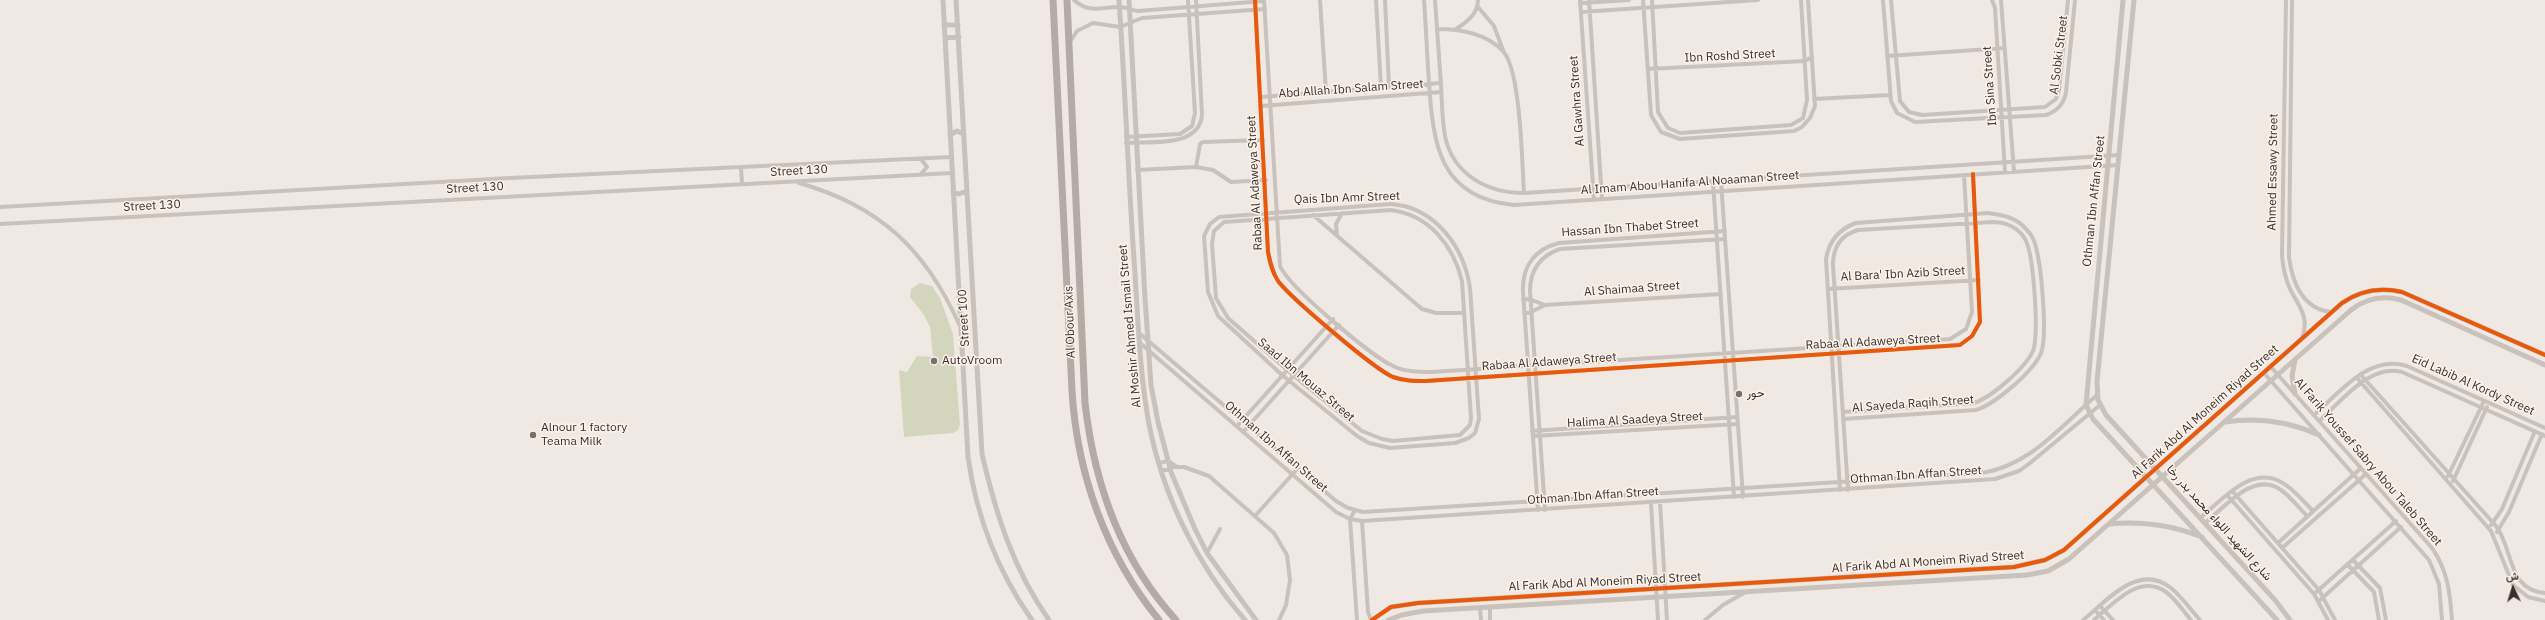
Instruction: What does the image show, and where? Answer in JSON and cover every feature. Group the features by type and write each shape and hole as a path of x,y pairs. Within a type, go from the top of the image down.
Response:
{"highway":[{"name":"Al Obour Axis","path":"1053,0 1072,391 1079,450 1093,502 1111,545 1130,580 1159,620"},
{"name":"Al Obour Axis","path":"1067,0 1084,403 1088,432 1102,489 1124,544 1155,594 1176,620"}],"street":[{"name":"Street 100","path":"943,0 959,324 967,448 975,495 1000,565 1032,620"},
{"name":"Street 100","path":"956,0 982,454 995,509 1010,550 1030,590 1049,620"},
{"path":"1074,0 1080,5 1094,10 1119,7 1141,11 1264,1"},
{"name":"Al Moshir Ahmed Ismail Street","path":"1119,0 1126,143 1139,333 1146,406 1161,470 1199,557 1217,585 1245,620"},
{"name":"Al Moshir Ahmed Ismail Street","path":"1129,0 1135,143 1148,341 1154,405 1170,468 1195,529 1207,553 1256,620"},
{"path":"1126,137 1180,134 1188,130 1194,120 1188,0"},
{"path":"1126,143 1186,138 1198,130 1201,123 1196,0"},
{"path":"1320,0 1326,92"},
{"path":"1376,0 1381,88"},
{"path":"1384,0 1389,87"},
{"name":"Al Imam Abou Hanifa Al Noaaman Street","path":"1424,0 1432,126 1437,148 1447,169 1471,192 1492,202 1514,205 2118,165"},
{"name":"Al Imam Abou Hanifa Al Noaaman Street","path":"1435,0 1445,136 1458,164 1482,185 1502,192 1524,193 1713,182 2119,155"},
{"path":"1456,29 1469,20 1478,7 1478,0"},
{"path":"1580,2 1629,0"},
{"path":"1643,0 1651,115 1661,132 1680,139 1799,129 1810,118 1814,99 1808,0"},
{"path":"1652,0 1658,112 1664,124 1680,133 1791,125 1800,122 1806,112 1807,107 1801,0"},
{"path":"1581,12 1758,0"},
{"name":"Al Sobki Street","path":"1883,0 1890,95 1897,113 1915,122 2046,115 2056,110 2063,102 2066,92 2075,0"},
{"name":"Al Sobki Street","path":"1891,0 1898,94 1900,101 1909,112 1922,115 2045,107 2053,102 2059,95 2068,0"},
{"name":"Ibn Sina Street","path":"1992,0 1995,8 2005,172"},
{"name":"Ibn Sina Street","path":"2001,0 2014,172"},
{"name":"Othman Ibn Affan Street","path":"2089,414 2086,405 2123,0"},
{"name":"Othman Ibn Affan Street","path":"1140,343 1336,512 1350,519 1362,521 1982,481 2008,476 2030,463 2100,405 2097,395 2134,0"},
{"name":"Ahmed Essawy Street","path":"2286,0 2282,256 2287,282 2305,319 2302,339"},
{"name":"Ahmed Essawy Street","path":"2292,0 2289,257 2293,277 2307,302"},
{"name":"Rabaa Al Adaweya Street","path":"1255,1 1266,180 1268,252 1273,272 1284,288 1334,331 1392,376 1411,381 1528,372 1947,347 1963,343 1976,332 1980,322 1973,174"},
{"name":"Rabaa Al Adaweya Street","path":"1264,1 1276,217 1279,256 1284,275 1339,325 1382,361 1394,367 1419,372 1839,345 1941,340 1959,335 1968,325 1972,312 1964,175"},
{"name":"Al Gawhra Street","path":"1589,1 1602,199"},
{"name":"Al Gawhra Street","path":"1580,2 1594,200"},
{"path":"1478,7 1494,26 1512,70 1517,95 1524,193"},
{"path":"1068,46 1077,31 1084,26 1101,23 1120,26 1138,19 1265,9"},
{"path":"944,25 958,25"},
{"path":"1437,29 1456,29 1477,35 1503,50"},
{"path":"945,38 959,37"},
{"path":"1887,56 2005,48"},
{"name":"Ibn Roshd Street","path":"1648,71 1651,68 1656,70 1805,61 1812,58"},
{"name":"Ibn Roshd Street","path":"1805,61 1812,64"},
{"name":"Abd Allah Ibn Salam Street","path":"1261,97 1441,83"},
{"name":"Abd Allah Ibn Salam Street","path":"1262,106 1441,92"},
{"path":"1814,99 1890,95"},
{"path":"1711,130 1711,137"},
{"path":"950,134 957,131 964,134"},
{"path":"1196,167 1200,144 1203,142 1263,140"},
{"name":"Street 130","path":"0,207 510,178 951,157"},
{"path":"920,174 927,167 921,159"},
{"path":"741,167 742,184"},
{"path":"1137,170 1196,167 1213,170 1231,182 1266,180"},
{"name":"Street 130","path":"0,224 952,173"},
{"path":"1721,181 1743,497"},
{"path":"795,182 829,193 856,206 904,240 936,279 959,324"},
{"path":"1713,182 1734,497"},
{"path":"953,192 959,194 967,191"},
{"name":"Qais Ibn Amr Street","path":"1267,212 1391,204 1402,205 1424,213 1452,239 1466,268 1476,368"},
{"name":"Qais Ibn Amr Street","path":"1267,218 1391,210 1402,211 1422,220 1431,227 1446,245 1458,268 1464,313 1468,369"},
{"name":"Saad Ibn Mouaz Street","path":"1267,212 1225,215 1210,224 1204,236 1208,292 1213,308 1223,322 1282,375 1357,436 1374,445 1390,448 1455,443 1469,438 1475,433 1479,419 1476,368"},
{"path":"1337,236 1336,224 1342,213"},
{"name":"Al Sayeda Raqih Street","path":"1840,490 1828,289 1827,252 1833,239 1850,225 1975,214 2006,216 2021,223 2035,244 2044,331 2042,352 2030,369 1990,404 1969,411 1843,419"},
{"path":"1313,215 1422,309 1436,313 1464,313"},
{"name":"Saad Ibn Mouaz Street","path":"1267,218 1224,222 1214,231 1212,244 1214,287 1219,303 1228,318 1294,376 1362,431 1377,438 1393,441 1452,436 1466,431 1471,418 1468,369"},
{"name":"Al Sayeda Raqih Street","path":"1843,412 1969,404 1985,398 2021,367 2032,351 2037,331 2028,245 2017,229 1998,222 1976,222 1850,232 1838,242 1833,257 1848,490"},
{"name":"Hassan Ibn Thabet Street","path":"1538,510 1523,300 1524,272 1528,263 1541,250 1559,243 1725,232"},
{"name":"Hassan Ibn Thabet Street","path":"1544,510 1530,299 1532,272 1543,257 1560,249 1725,239"},
{"path":"1599,240 1600,246"},
{"path":"2032,272 2039,272"},
{"name":"Al Bara' Ibn Azib Street","path":"1828,289 1979,280"},
{"name":"Al Farik Abd Al Moneim Riyad Street","path":"1371,620 1392,608 1404,604 1665,589 2035,564 2064,550 2332,312 2358,294 2376,289 2394,290 2411,295 2545,355"},
{"name":"Al Shaimaa Street","path":"1524,312 1531,312 1545,305 1721,294"},
{"name":"Al Farik Abd Al Moneim Riyad Street","path":"1388,620 1412,613 1480,608 2038,573 2064,563 2356,305 2370,299 2385,297 2408,303 2545,365"},
{"name":"Al Shaimaa Street","path":"1523,300 1530,299 1545,305"},
{"path":"2300,306 2305,306 2307,302 2318,310 2332,312"},
{"path":"1237,426 1333,319"},
{"path":"1244,432 1339,325"},
{"name":"Othman Ibn Affan Street","path":"1139,333 1336,501 1355,510 1371,512 1982,473 2005,468 2026,458 2097,395"},
{"path":"2295,394 2292,376 2296,359"},
{"name":"Eid Labib Al Kordy Street","path":"2314,415 2361,375 2381,364 2400,364 2545,428"},
{"name":"Al Farik Youssef Sabry Abou Taleb Street","path":"2271,367 2438,556 2449,582 2452,620"},
{"name":"Eid Labib Al Kordy Street","path":"2319,421 2366,380 2379,372 2396,370 2543,435"},
{"name":"Al Farik Youssef Sabry Abou Taleb Street","path":"2264,373 2424,553 2433,568 2439,584 2442,620"},
{"path":"2361,375 2499,530 2519,581 2532,590 2545,593"},
{"path":"2357,378 2488,527 2494,535 2513,584 2528,597 2545,601"},
{"path":"2446,480 2484,401"},
{"path":"2451,485 2489,403"},
{"name":"شارع الشهيد اللواء محمد بدر رخا","path":"2100,405 2275,600 2290,620"},
{"name":"شارع الشهيد اللواء محمد بدر رخا","path":"2089,414 2205,538 2277,620"},
{"name":"Halima Al Saadeya Street","path":"1532,431 1737,417"},
{"path":"2224,422 2251,419 2273,420 2304,428 2319,435"},
{"name":"Halima Al Saadeya Street","path":"1533,436 1738,424"},
{"path":"2488,527 2493,523 2502,509 2535,431"},
{"path":"2494,535 2499,530 2509,512 2543,435"},
{"path":"1159,463 1168,461 1177,467"},
{"path":"1161,470 1177,467 1197,470 1214,479 1274,533 1287,555 1290,580 1289,593 1279,620"},
{"path":"1255,516 1298,468"},
{"path":"2278,543 2361,468"},
{"path":"2282,548 2366,474"},
{"path":"2200,518 2250,479 2269,477 2287,485 2313,511"},
{"path":"2205,523 2252,486 2270,484 2281,490 2307,516"},
{"path":"2232,492 2319,590 2335,620"},
{"path":"2228,496 2314,594 2328,620"},
{"path":"1660,502 1667,620"},
{"path":"1651,503 1658,620"},
{"path":"1355,510 1350,519 1357,620"},
{"path":"1362,521 1371,620"},
{"path":"2314,594 2396,522"},
{"path":"2109,524 2137,523 2165,526 2205,538"},
{"path":"2319,601 2401,527"},
{"path":"1207,553 1220,529"},
{"path":"2354,560 2376,582 2385,604 2386,620"},
{"path":"2348,565 2370,586 2378,605 2380,620"},
{"path":"2083,620 2130,582 2154,580 2171,588 2200,620"},
{"path":"2370,586 2376,582"},
{"path":"2094,620 2132,590 2152,586 2166,592 2191,620"},
{"path":"1705,620 1723,605 1747,591"},
{"path":"2378,605 2385,604"},
{"path":"2100,606 2113,620"},
{"path":"1480,608 1481,620"},
{"path":"1490,608 1490,620"},
{"path":"2095,610 2104,620"}],"green space":[{"name":"AutoVroom","path":"920,283 932,286 940,298 953,334 960,425 958,430 953,433 904,437 899,370 907,372 917,356 933,357 930,327 924,315 910,297 911,289"}],"cycle path":[{"path":"1255,0 1268,252 1273,271 1278,281 1286,290 1333,332 1383,371 1393,377 1401,379 1426,381 1960,345 1972,336 1980,322 1973,174"},
{"path":"1372,620 1391,607 1418,603 2014,567 2045,560 2064,550 2342,303 2364,292 2378,290 2402,292 2545,355"}],"place":[{"name":"AutoVroom","path":"934,361"},
{"name":"حور","path":"1739,394"},
{"name":"Alnour 1 factory Teama Milk","path":"533,435"}]}
